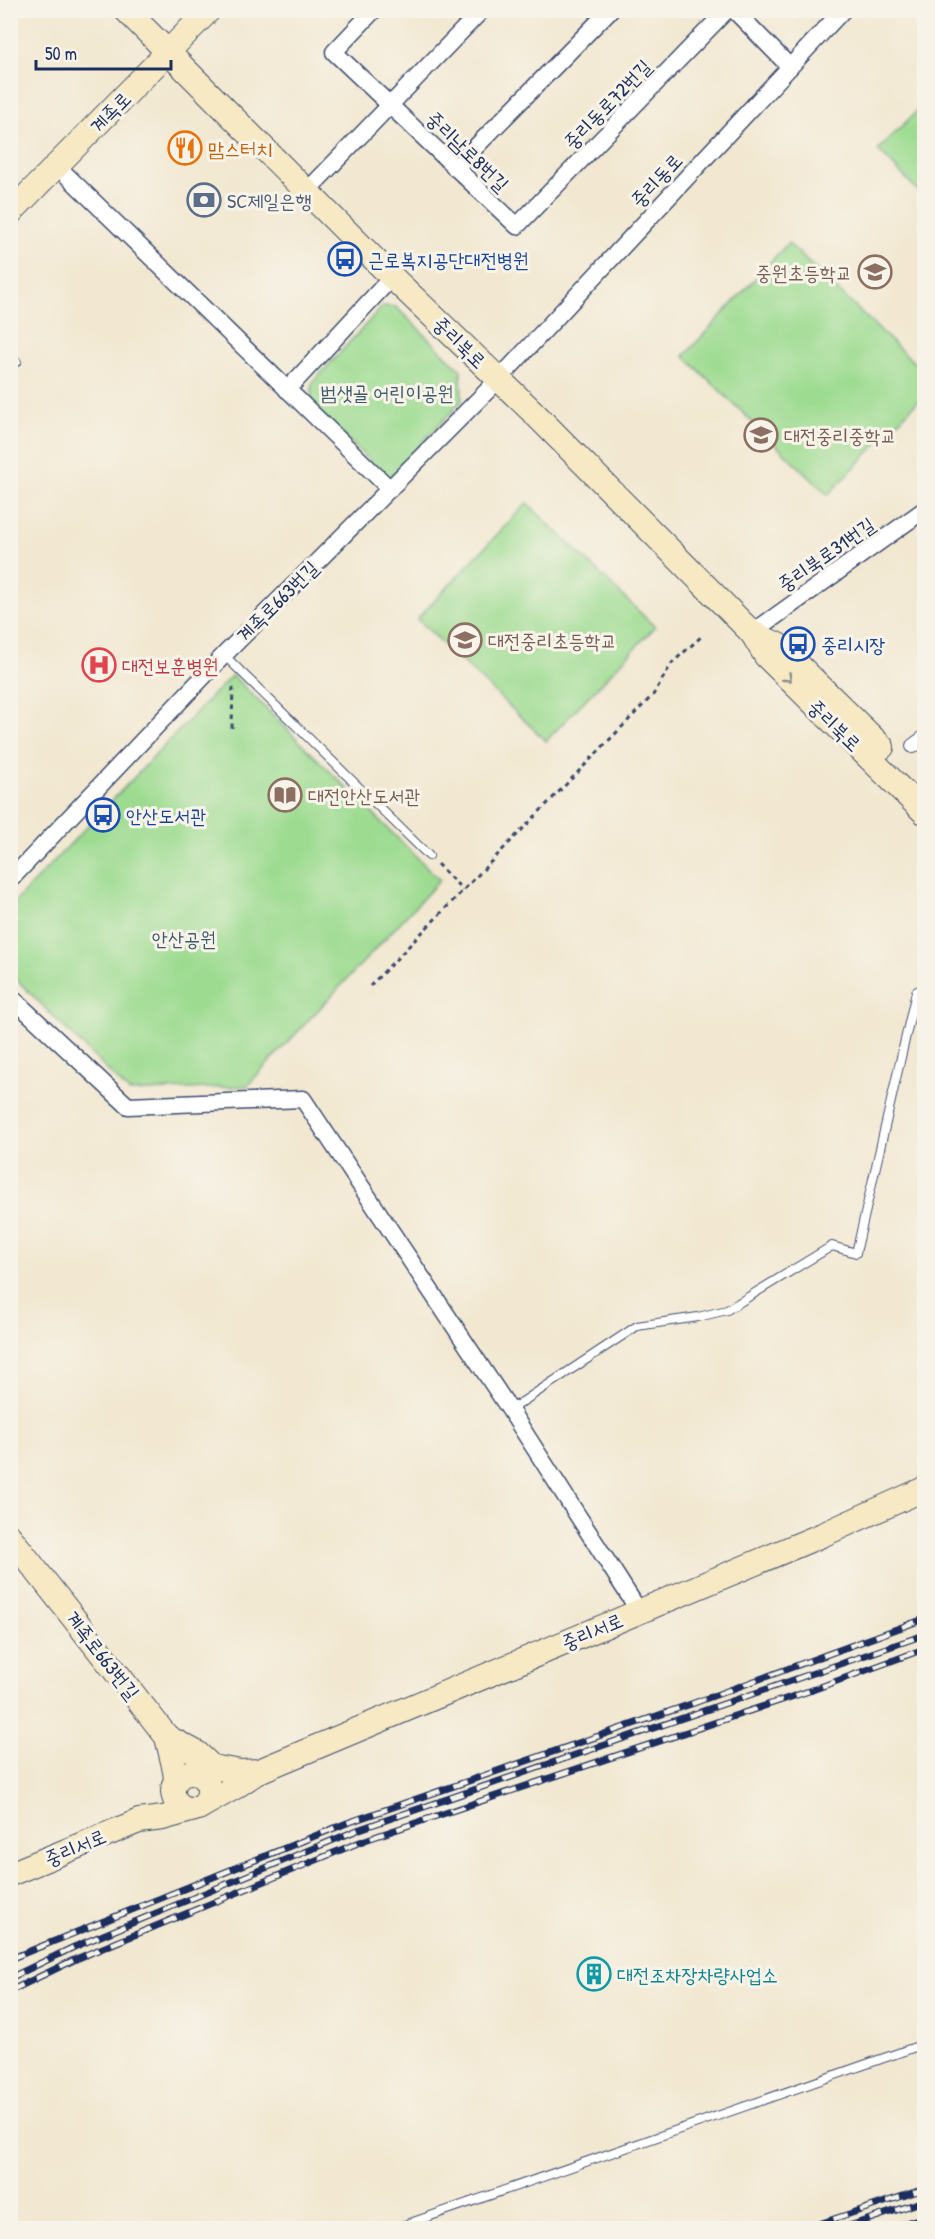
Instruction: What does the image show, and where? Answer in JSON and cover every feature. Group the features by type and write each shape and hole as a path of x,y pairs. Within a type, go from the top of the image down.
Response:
{"main road":[{"name":"중리북로","path":"126,10 306,192 499,379 752,633 766,656 924,812"},
{"name":"계족로","path":"10,213 209,10"},
{"name":"중리북로","path":"752,633 778,645 924,789"},
{"name":"중리서로","path":"250,1771 822,1535 924,1489"},
{"name":"계족로663번길","path":"10,1537 172,1744 191,1760 188,1781 176,1802 181,1806 198,1808"},
{"path":"144,1817 159,1797 172,1744 197,1754 212,1767 250,1771"},
{"path":"144,1817 188,1781 224,1778 250,1771"},
{"path":"144,1817 163,1818 198,1808 236,1787 250,1771"},
{"name":"중리서로","path":"10,1874 144,1817"}],"street":[{"name":"중리남로8번길","path":"374,10 334,52 517,226"},
{"path":"306,192 482,10"},
{"path":"455,168 610,10"},
{"name":"중리동로72번길","path":"517,226 727,10"},
{"path":"734,10 790,67"},
{"name":"중리동로","path":"499,379 843,10"},
{"path":"57,166 390,489"},
{"path":"287,390 392,277"},
{"name":"계족로663번길","path":"10,880 224,654 499,379"},
{"name":"중리북로31번길","path":"752,633 924,510"},
{"path":"10,996 128,1106 303,1099 510,1410 639,1611"}],"lane":[{"path":"10,354 17,363"},
{"path":"224,654 429,856"},
{"path":"510,1410 637,1326 727,1310 832,1246 856,1253 916,992 924,987"},
{"path":"396,2229 924,2044"}],"path":[{"path":"370,986 653,695 672,663 703,635"},
{"path":"232,728 233,678"},
{"path":"429,856 463,890"}],"green space":[{"path":"924,104 924,197 878,150"},
{"path":"788,243 924,372 924,395 828,495 684,356"},
{"name":"범샛골 어린이공원","path":"383,306 396,307 461,370 462,401 388,479 311,404 312,383"},
{"path":"527,503 655,627 546,741 417,619"},
{"name":"안산공원","path":"232,675 440,880 247,1086 129,1092 11,974 11,906"}],"railway":[{"path":"10,1959 347,1823 694,1703 924,1619"},
{"path":"10,1978 74,1947 360,1829 924,1635"},
{"path":"10,1991 76,1959 365,1840 815,1689 924,1649"},
{"path":"807,2228 924,2189"},
{"path":"843,2228 924,2201"},
{"path":"891,2228 924,2217"}],"place":[{"name":"맘스터치","path":"185,148"},
{"name":"SC제일은행","path":"204,200"},
{"name":"근로복지공단대전병원","path":"345,259"},
{"name":"중원초등학교","path":"875,272"},
{"name":"대전중리중학교","path":"761,435"},
{"name":"대전중리초등학교","path":"465,640"},
{"name":"중리시장","path":"798,644"},
{"name":"대전보훈병원","path":"99,665"},
{"name":"대전안산도서관","path":"285,795"},
{"name":"안산도서관","path":"103,815"},
{"name":"대전조차장차량사업소","path":"594,1974"}]}
